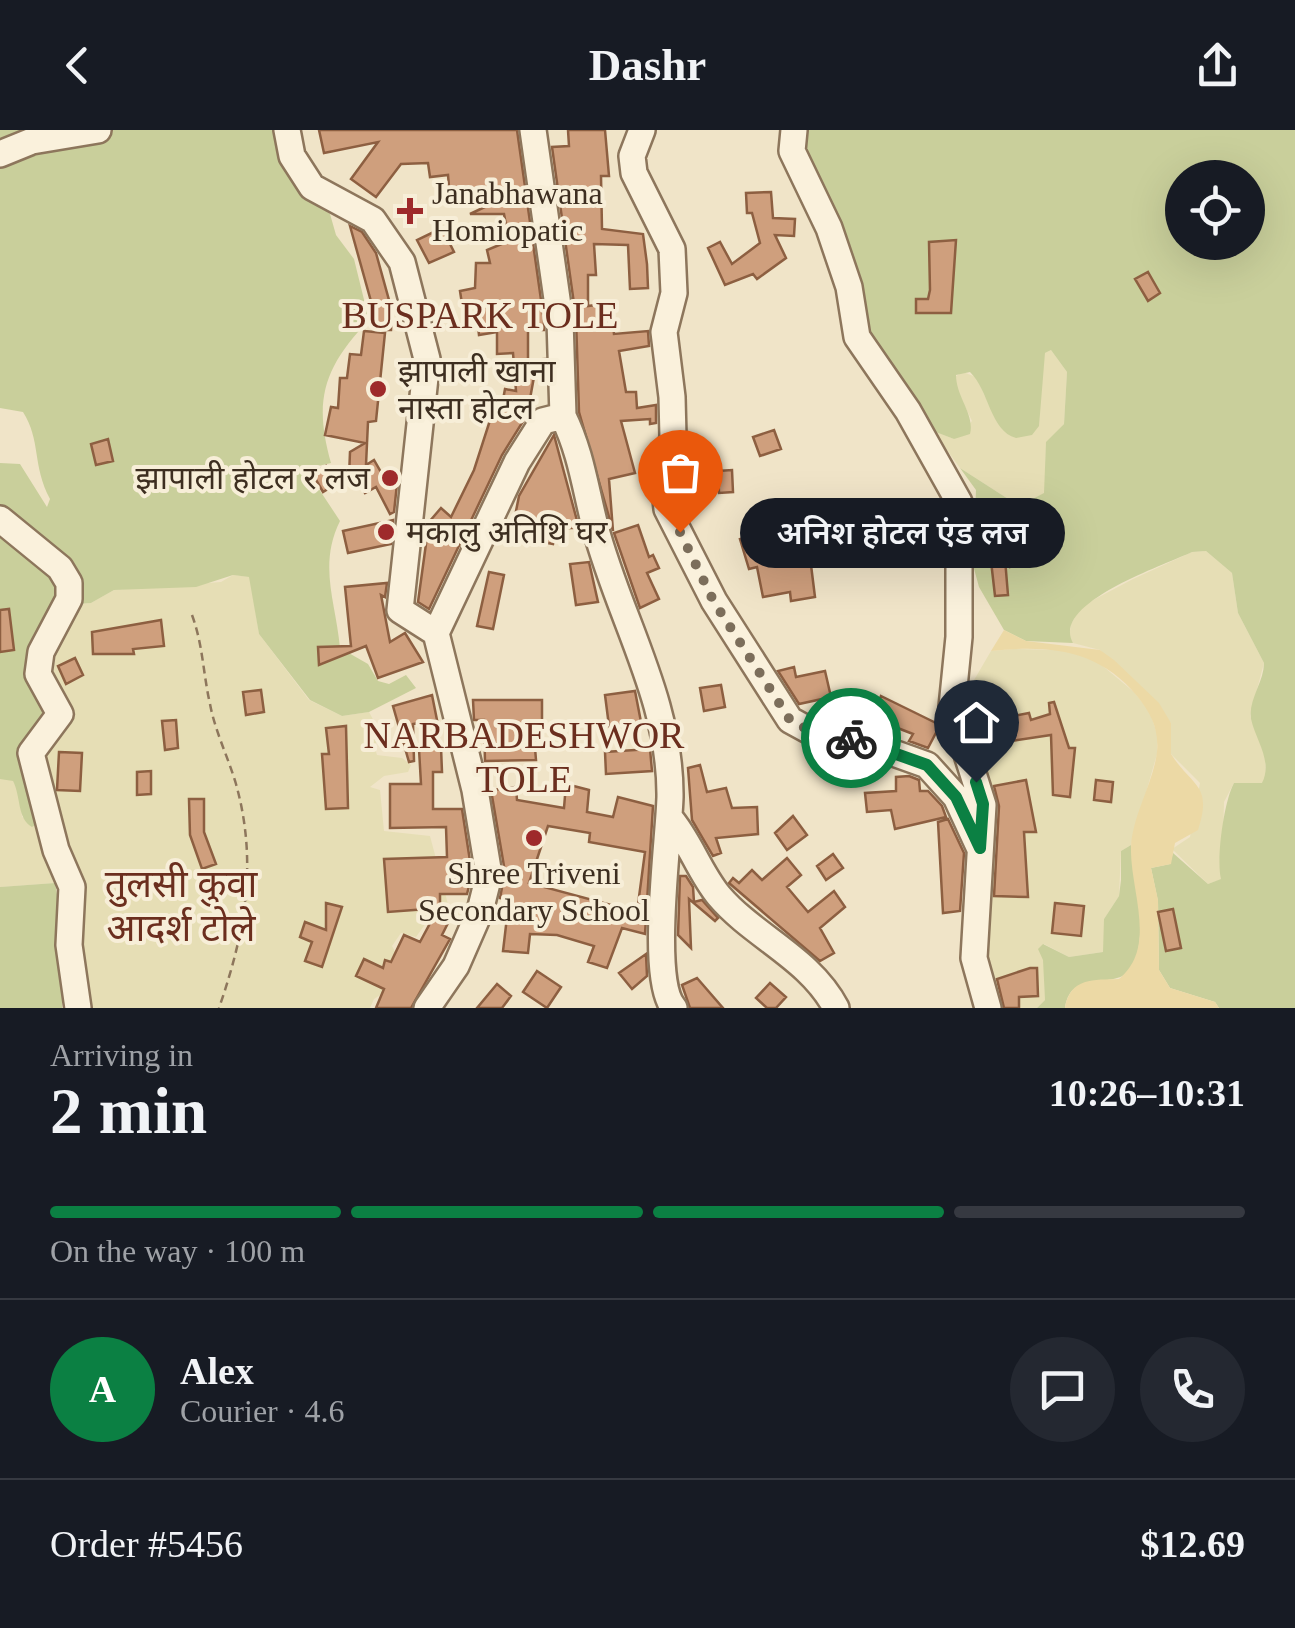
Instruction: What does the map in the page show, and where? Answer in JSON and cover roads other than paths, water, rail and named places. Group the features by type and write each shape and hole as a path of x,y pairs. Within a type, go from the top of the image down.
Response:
{"street":[{"path":"0,154 32,141 98,130"},
{"path":"287,130 292,156 312,187 373,220 402,262 427,359 400,610 436,633"},
{"path":"533,130 560,320 563,416 581,452 595,527 658,702 670,769 661,945 666,1000 674,1008"},
{"path":"642,130 632,156 634,173 672,249 674,292 664,332 673,424 664,480 667,509 714,602 790,720 812,732 846,736 927,765 956,797 980,848"},
{"path":"794,130 792,151 829,228 849,287 856,336 908,411 959,502 959,637 952,706 983,804 974,958 988,1008"},
{"path":"427,1008 456,966 480,911 489,875 475,790 436,633 517,462 543,421 563,416"},
{"path":"0,519 60,568 69,583 69,599 41,652 38,674 60,714 31,753 56,850 72,888 69,946 78,1008"},
{"path":"669,817 686,837 716,893 747,924 800,962 836,1008"}],"place":[{"name":"Janabhawana Homiopatic","path":"410,211"},
{"name":"झापाली खाना नास्ता होटल","path":"378,389"},
{"name":"झापाली होटल र लज","path":"390,478"},
{"name":"मकालु अतिथि घर","path":"386,532"},
{"name":"अनिश होटल एंड लज","path":"680,532"},
{"name":"Shree Triveni Secondary School","path":"534,838"}],"district":[{"name":"BUSPARK TOLE","path":"480,315"},
{"name":"NARBADESHWOR TOLE","path":"524,757"},
{"name":"तुलसी कुवा आदर्श टोले","path":"181,906"}]}
